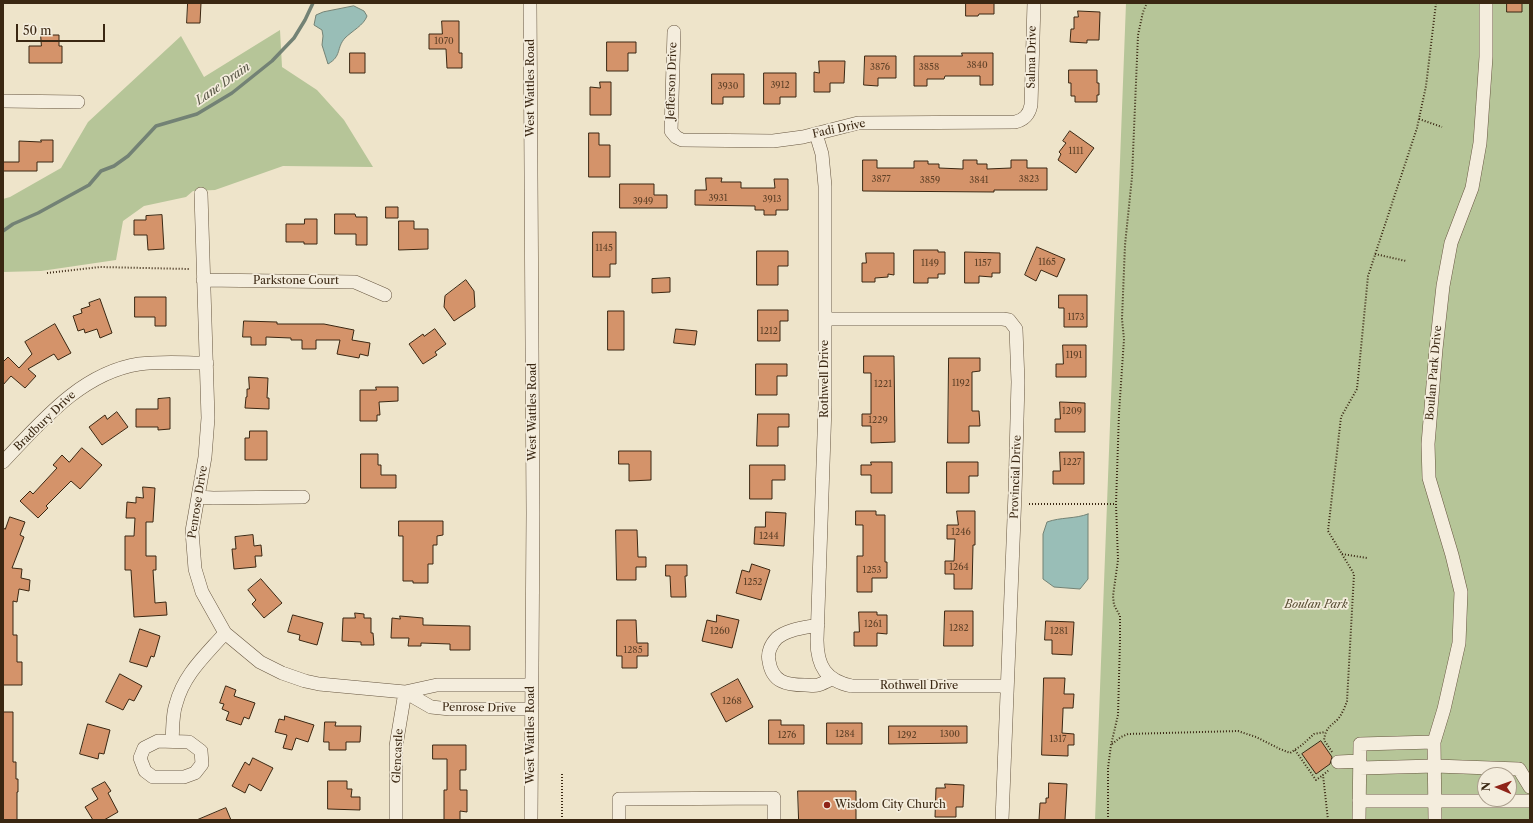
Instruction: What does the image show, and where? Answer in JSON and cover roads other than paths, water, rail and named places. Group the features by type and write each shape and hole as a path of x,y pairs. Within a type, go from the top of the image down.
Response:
{"street":[{"name":"West Wattles Road","path":"530,3 533,416 531,685 533,693 531,820"},
{"name":"Salma Drive","path":"1030,111 1034,3"},
{"name":"Boulan Park Drive","path":"1435,820 1434,742 1444,709 1459,643 1461,592 1452,555 1429,478 1429,436 1443,286 1451,243 1472,188 1480,143 1486,57 1486,3"},
{"name":"Jefferson Drive","path":"671,131 674,32"},
{"path":"3,101 78,102"},
{"name":"Fadi Drive","path":"671,131 676,137 688,141 773,141 803,137 858,123 1015,122 1022,120 1030,111"},
{"name":"Rothwell Drive","path":"816,134 822,154 825,186 824,442 817,653 819,662 832,679 842,684 852,686 1007,686"},
{"name":"Penrose Drive","path":"201,194 208,437 192,531 195,569 202,592 225,633 260,662 282,673 305,681 329,685 354,686 405,692 437,685 531,685"},
{"name":"Parkstone Court","path":"203,280 355,282 385,295"},
{"name":"Provincial Drive","path":"825,319 1003,319 1010,320 1016,329 1018,364 1017,437 1002,820"},
{"name":"Bradbury Drive","path":"3,462 67,398 104,375 125,367 140,364 207,363"},
{"path":"198,497 303,497"},
{"path":"818,625 785,633 776,639 770,648 768,657 770,668 776,678 785,683 794,685 818,685 832,679"},
{"path":"172,741 175,705 186,679 196,665 225,633"},
{"name":"Penrose Drive","path":"405,692 431,707 450,709 532,709"},
{"name":"Glencastle","path":"396,820 396,746 405,692"},
{"path":"1359,820 1360,744 1434,742"},
{"path":"1338,762 1519,769 1530,787"},
{"path":"619,820 619,799 774,798 774,820"},
{"path":"1359,801 1530,800"}],"water":[{"path":"354,6 364,11 367,16 361,25 345,38 337,55 328,64 322,45 322,30 314,25 316,15 323,12"},
{"path":"1088,514 1088,579 1080,589 1054,587 1043,579 1043,534 1047,522"}],"waterway":[{"name":"Lane Drain","path":"3,231 13,224 38,213 89,185 101,171 114,166 128,156 156,126 197,114 232,93 272,61 294,38 313,3"}],"place":[{"name":"Wisdom City Church","path":"827,805"}],"park label":[{"name":"Boulan Park","path":"1316,605"}]}
